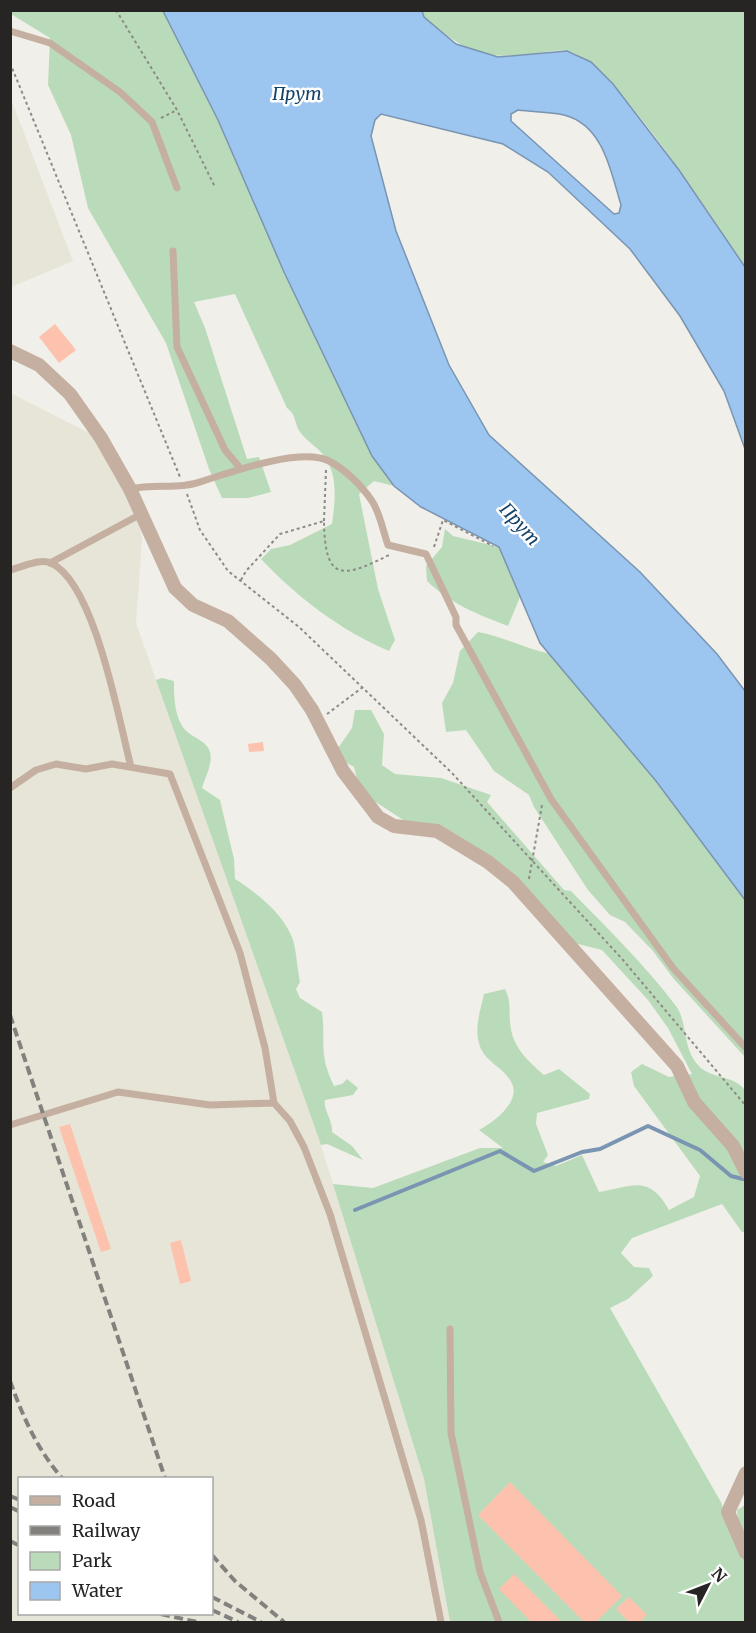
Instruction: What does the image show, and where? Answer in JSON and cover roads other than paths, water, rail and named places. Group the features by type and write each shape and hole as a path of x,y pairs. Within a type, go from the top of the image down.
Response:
{"street":[{"path":"10,351 39,365 64,387 101,438 130,489 143,513 151,538 175,588 193,605 228,621 271,659 295,685 318,722 343,771 378,816 394,826 437,831 488,862 526,897 677,1066 694,1102 733,1146 746,1172"},
{"path":"746,1473 728,1512 746,1552"}],"lane":[{"path":"10,31 50,43 120,92 152,122 177,188"},
{"path":"173,251 177,347 225,450 241,469"},
{"path":"130,489 145,485 184,486 278,459 327,459 346,473 373,503 388,545 426,554 456,617 456,625 545,789 673,968 746,1048"},
{"path":"10,570 50,562 143,513"},
{"path":"50,562 72,582 90,613 131,767"},
{"path":"10,788 36,770 56,764 86,769 112,764 170,774 240,953 265,1048 274,1103 290,1120 304,1147 330,1214 421,1520 441,1623"},
{"path":"10,1125 118,1092 210,1104 274,1103"},
{"path":"450,1329 451,1432 480,1572 499,1623"}],"water":[{"name":"Прут","path":"163,11 422,11 424,17 456,44 498,57 567,51 591,62 613,84 679,170 745,267 745,449 724,391 680,316 630,249 548,172 503,144 381,114 375,120 371,136 396,231 449,365 489,435 640,572 717,654 745,691 745,900 656,781 540,643 499,547 421,507 394,486 372,456 284,272 218,120","holes":["518,110 564,115 578,120 588,129 597,139 609,165 621,205 619,213 614,214 511,121 511,114"]}],"waterway":[{"path":"355,1210 500,1151 534,1171 582,1152 600,1149 648,1126 700,1150 731,1176 743,1179"}],"railway":[{"path":"10,1015 165,1477"},
{"path":"10,1381 32,1432 45,1456 61,1477"},
{"path":"10,1496 18,1499"},
{"path":"10,1507 18,1511"},
{"path":"10,1541 18,1545"},
{"path":"213,1556 235,1581 284,1622"},
{"path":"213,1598 261,1622"},
{"path":"213,1610 238,1622"},
{"path":"166,1615 197,1622"}]}
